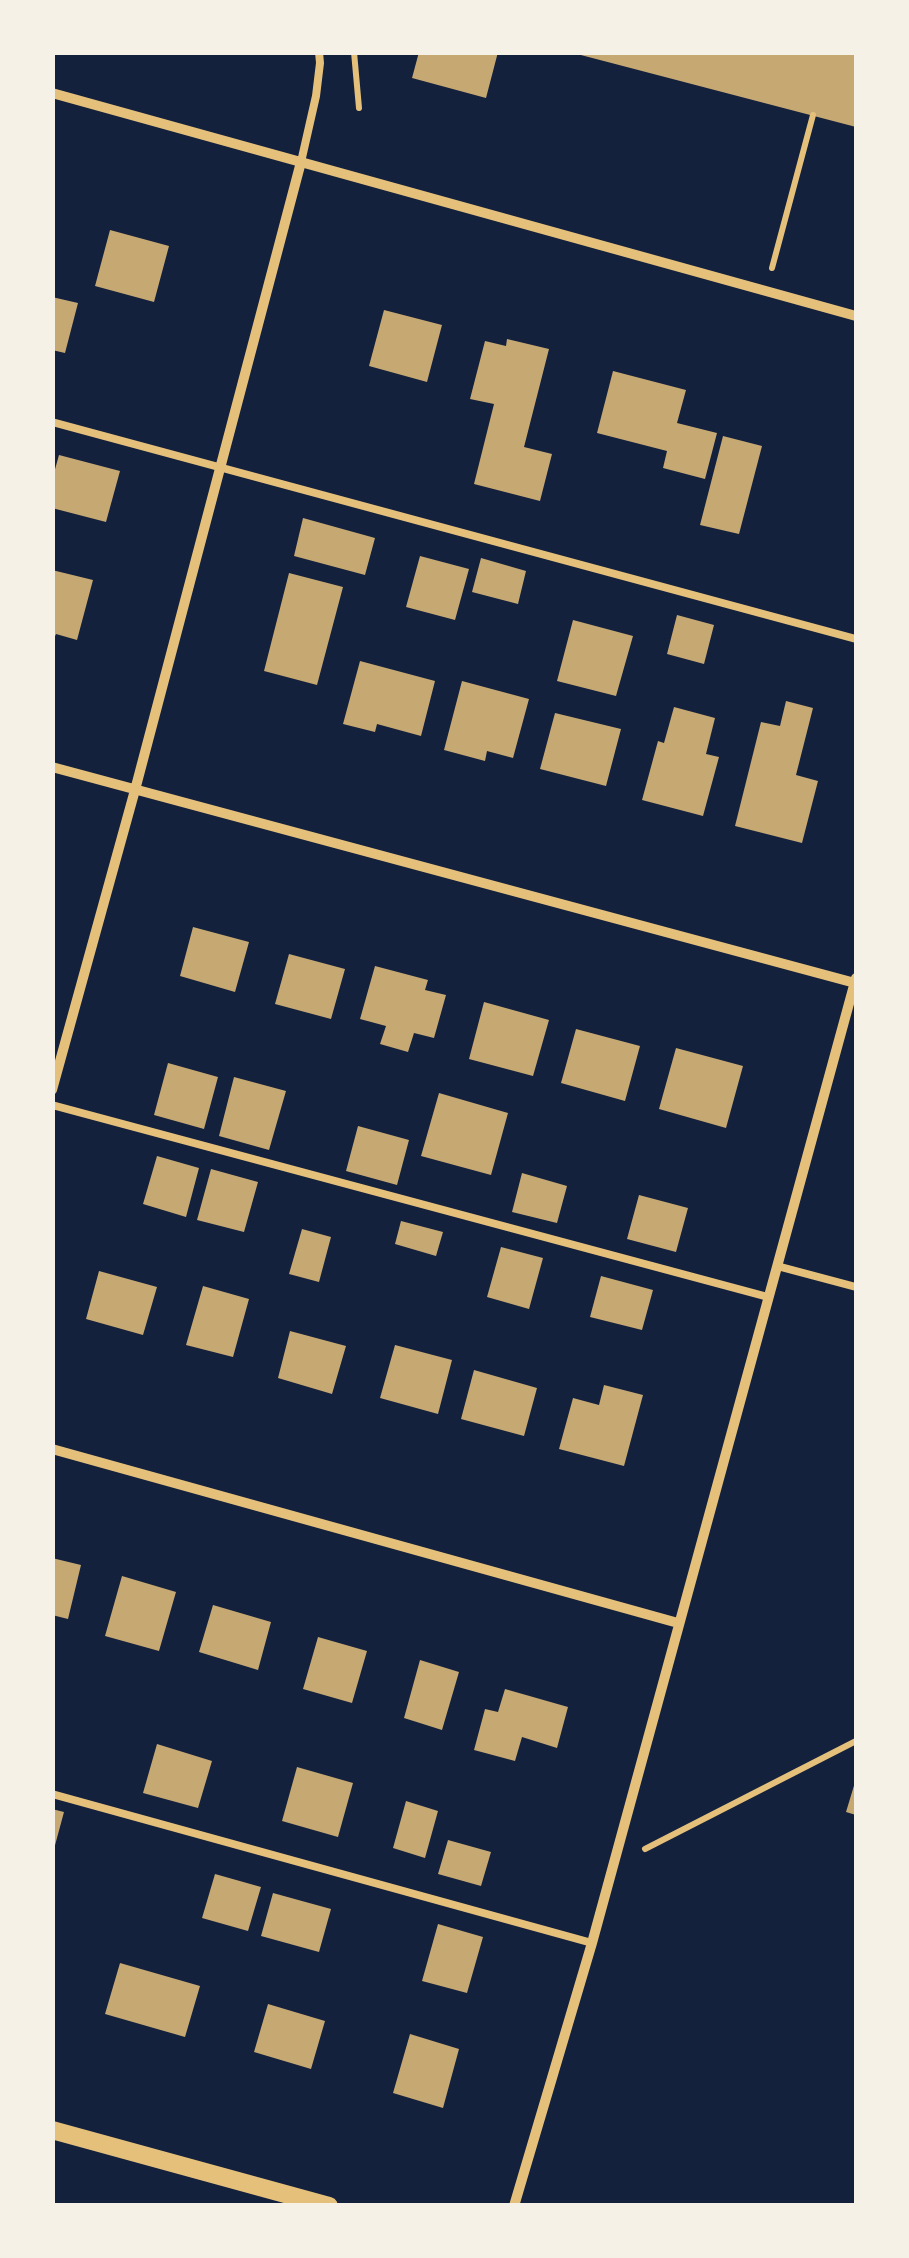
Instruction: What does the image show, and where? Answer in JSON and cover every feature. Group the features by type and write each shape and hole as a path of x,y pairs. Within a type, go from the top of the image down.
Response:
{"street":[{"path":"52,94 856,316"},
{"path":"52,1090 300,162"},
{"path":"52,768 856,981 592,1943 514,2206"},
{"path":"52,1448 678,1623"},
{"path":"52,2130 329,2206"}],"lane":[{"path":"300,162 316,96 319,52"},
{"path":"52,422 856,639"},
{"path":"52,1105 768,1297"},
{"path":"777,1266 856,1287"},
{"path":"52,1794 592,1943"}],"path":[{"path":"354,52 359,108"},
{"path":"766,290 813,115"},
{"path":"613,1866 856,1741"}],"building":[{"path":"419,52 498,52 486,98 412,78"},
{"path":"856,52 856,127 577,54"},
{"path":"110,230 169,246 154,302 95,286"},
{"path":"52,297 78,303 65,353 52,350"},
{"path":"384,310 442,325 427,382 369,366"},
{"path":"507,339 549,349 524,447 552,454 540,501 474,484 494,404 470,399 485,341 506,346"},
{"path":"613,371 686,390 677,423 717,433 705,479 663,468 667,451 597,433"},
{"path":"723,436 762,446 739,534 700,525"},
{"path":"59,455 120,471 106,522 52,508 52,480"},
{"path":"303,518 375,538 365,575 294,556"},
{"path":"420,556 469,569 455,620 406,607"},
{"path":"481,558 526,571 518,604 472,592"},
{"path":"52,570 93,580 77,640 56,634 52,643"},
{"path":"289,573 343,587 317,685 264,671"},
{"path":"677,615 714,625 704,664 667,654"},
{"path":"573,620 633,636 616,696 557,681"},
{"path":"360,661 435,681 421,736 377,724 375,732 343,724"},
{"path":"462,681 529,699 513,758 487,751 485,761 444,750"},
{"path":"786,701 813,708 796,775 818,781 802,843 735,826 761,722 780,726"},
{"path":"674,707 715,718 706,754 719,757 703,816 642,800 658,741 664,743"},
{"path":"555,713 621,729 606,786 540,769"},
{"path":"193,927 249,942 235,992 180,976"},
{"path":"289,954 345,969 331,1019 275,1004"},
{"path":"375,966 428,980 425,990 446,995 434,1038 414,1033 408,1052 380,1044 386,1026 360,1019"},
{"path":"484,1002 549,1020 533,1076 469,1059"},
{"path":"576,1029 640,1046 625,1101 561,1083"},
{"path":"676,1048 743,1066 726,1128 659,1109"},
{"path":"168,1063 218,1077 204,1129 154,1115"},
{"path":"234,1077 286,1091 269,1150 219,1136"},
{"path":"439,1093 508,1113 491,1175 421,1156"},
{"path":"358,1126 409,1140 397,1185 346,1171"},
{"path":"157,1156 199,1168 186,1217 143,1204"},
{"path":"211,1169 258,1182 244,1232 197,1220"},
{"path":"522,1173 567,1186 557,1223 512,1212"},
{"path":"639,1195 688,1208 676,1252 627,1239"},
{"path":"401,1221 443,1232 436,1256 395,1244"},
{"path":"302,1229 331,1237 319,1282 289,1274"},
{"path":"501,1247 543,1258 529,1309 487,1297"},
{"path":"99,1271 157,1287 143,1335 86,1319"},
{"path":"601,1276 653,1290 642,1330 590,1317"},
{"path":"203,1286 249,1299 233,1357 186,1345"},
{"path":"290,1331 346,1346 332,1394 278,1378"},
{"path":"395,1345 452,1360 438,1414 380,1398"},
{"path":"474,1370 537,1388 524,1436 461,1419"},
{"path":"604,1385 643,1395 624,1466 559,1449 573,1398 599,1405"},
{"path":"52,1558 81,1565 68,1619 52,1615"},
{"path":"122,1576 176,1592 159,1651 105,1636"},
{"path":"213,1605 271,1622 258,1670 199,1652"},
{"path":"318,1637 367,1651 352,1703 303,1689"},
{"path":"420,1660 459,1672 442,1730 404,1718"},
{"path":"505,1689 568,1707 557,1748 522,1737 515,1761 474,1750 485,1709 498,1712"},
{"path":"157,1744 212,1761 198,1808 143,1793"},
{"path":"297,1767 353,1783 338,1837 282,1821"},
{"path":"856,1779 856,1815 846,1812"},
{"path":"406,1801 438,1811 425,1858 393,1848"},
{"path":"52,1809 64,1812 54,1849 52,1848"},
{"path":"448,1840 491,1852 481,1886 438,1874"},
{"path":"215,1874 261,1887 248,1931 202,1918"},
{"path":"273,1893 331,1909 319,1952 261,1936"},
{"path":"438,1924 483,1937 467,1993 422,1981"},
{"path":"120,1963 200,1986 185,2037 105,2014"},
{"path":"268,2004 325,2021 311,2069 254,2052"},
{"path":"410,2034 459,2049 443,2108 393,2093"}]}
